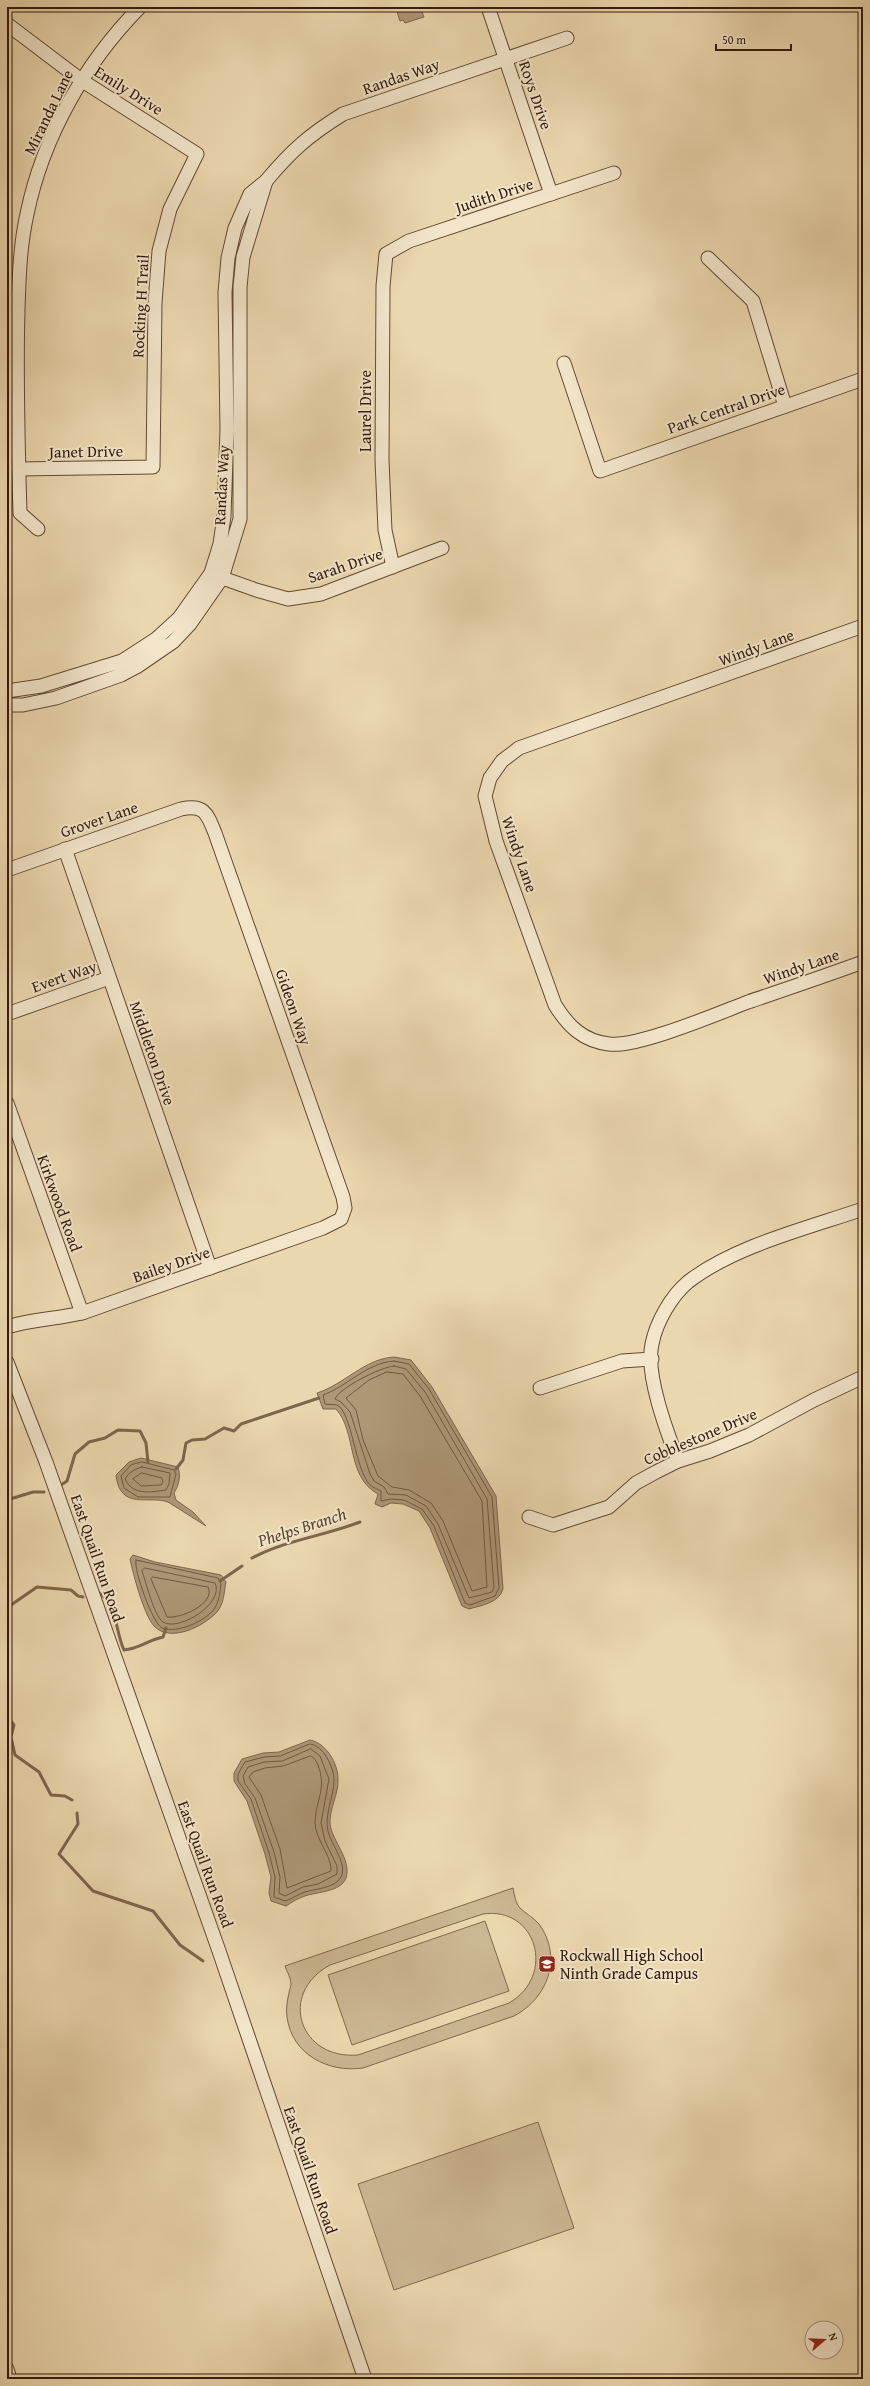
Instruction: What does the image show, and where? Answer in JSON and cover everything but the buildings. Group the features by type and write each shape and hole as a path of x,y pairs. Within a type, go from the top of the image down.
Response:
{"street":[{"name":"Miranda Lane","path":"38,529 20,513 17,339 20,269 27,214 43,162 59,121 81,80 122,25 140,7"},
{"name":"Roys Drive","path":"488,7 552,194"},
{"name":"Emily Drive","path":"7,24 81,80 197,154"},
{"name":"Randas Way","path":"7,706 23,705 56,698 121,675 138,666 173,642 190,624 216,576 240,518 240,287 243,257 266,181 290,152 313,133 343,114 567,38"},
{"name":"Rocking H Trail","path":"154,467 155,303 159,251 170,209 197,154"},
{"name":"Judith Drive","path":"386,254 409,241 614,173"},
{"name":"Laurel Drive","path":"386,254 383,286 382,460 385,530 394,567"},
{"path":"708,258 753,301 785,406"},
{"name":"Park Central Drive","path":"564,363 600,471 863,379"},
{"name":"Janet Drive","path":"19,469 154,467"},
{"name":"Sarah Drive","path":"216,576 288,599 320,594 442,548"},
{"name":"Randas Way","path":"7,691 42,686 122,661 156,640 186,610 216,576"},
{"name":"Windy Lane","path":"863,626 519,748 502,761 490,778 485,796 496,841 555,1006 565,1022 576,1032 591,1040 611,1045 628,1042 684,1026 863,962"},
{"name":"Grover Lane","path":"7,870 181,809 193,806 202,809"},
{"name":"Gideon Way","path":"202,809 210,819 343,1197 345,1208 341,1219"},
{"name":"Middleton Drive","path":"64,849 210,1268"},
{"name":"Evert Way","path":"7,1014 109,978"},
{"name":"Kirkwood Road","path":"7,1103 82,1313"},
{"path":"678,1461 662,1418 652,1359 651,1345 662,1314 687,1283 736,1253 863,1209"},
{"name":"Bailey Drive","path":"7,1327 27,1320 62,1318 82,1313 323,1228 341,1219"},
{"path":"540,1388 622,1361 652,1359"},
{"name":"East Quail Run Road","path":"7,1362 46,1462 219,1951 365,2379"},
{"name":"Cobblestone Drive","path":"529,1517 554,1525 609,1507 643,1479 678,1461 710,1451 749,1435 814,1400 863,1378"},
{"path":"7,2369 10,2379"}],"shaded area":[{"path":"513,1888 515,1899 519,1906 539,1924 546,1937 550,1950 551,1963 543,1988 536,1999 514,2016 363,2068 350,2069 325,2064 314,2059 296,2042 290,2030 287,2017 287,2002 291,1984 290,1977 285,1966","holes":["483,1914 501,1914 516,1921 527,1931 534,1945 536,1960 533,1976 524,1991 509,2003 358,2055 338,2054 322,2047 310,2036 302,2023 300,2008 304,1992 314,1977 330,1965"]},
{"path":"485,1921 509,1991 352,2045 328,1975"},
{"path":"538,2122 574,2228 394,2290 358,2184"}],"water":[{"path":"420,7 424,17 405,23 403,20 400,21 397,12"},
{"path":"394,1357 411,1360 432,1387 496,1496 503,1589 498,1597 484,1605 469,1609 462,1606 430,1528 419,1511 403,1504 391,1503 382,1507 375,1504 378,1494 368,1486 361,1477 356,1466 343,1419 336,1409 323,1409 317,1393 337,1384 373,1362"},
{"path":"141,1458 178,1467 179,1480 174,1493 176,1500 193,1512 206,1526 168,1502 129,1498 123,1493 116,1475 129,1462"},
{"path":"133,1555 155,1562 221,1575 226,1582 219,1609 211,1618 195,1628 177,1633 161,1631 154,1626 146,1613 136,1584 130,1559"},
{"path":"310,1740 326,1749 336,1767 338,1784 330,1824 334,1837 344,1857 347,1871 346,1878 343,1883 334,1889 302,1897 286,1906 271,1901 269,1893 271,1877 265,1854 247,1801 234,1781 234,1773 242,1759 263,1753 279,1752"}],"waterway":[{"path":"176,1469 183,1460 186,1443 192,1440 205,1439 224,1428 234,1431 241,1424 319,1398"},
{"path":"61,1485 67,1481 75,1454 89,1442 105,1438 118,1430 140,1431 146,1443 148,1462"},
{"path":"7,1500 33,1492 44,1492"},
{"name":"Phelps Branch","path":"252,1558 292,1542 360,1522"},
{"name":"Phelps Branch","path":"220,1581 242,1566"},
{"name":"Phelps Branch","path":"7,1630 11,1605 37,1587 71,1590 78,1596 83,1597"},
{"name":"Phelps Branch","path":"98,1592 104,1597 113,1611 124,1650 134,1648 163,1637 166,1628"},
{"path":"7,1716 14,1725 11,1737 15,1755 39,1772 51,1795 65,1796 72,1800"},
{"path":"77,1813 78,1824 59,1854 93,1891 153,1911 180,1945 203,1961"}],"place":[{"name":"Rockwall High School Ninth Grade Campus","path":"547,1964"}]}
